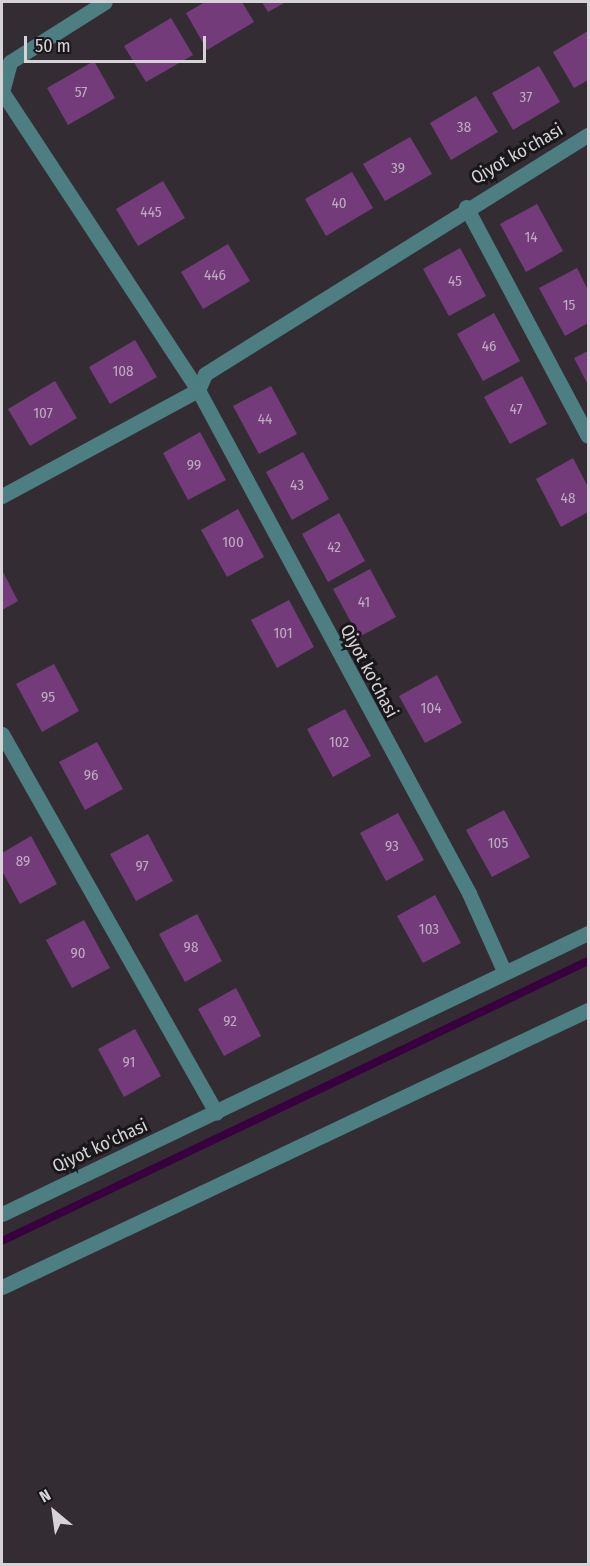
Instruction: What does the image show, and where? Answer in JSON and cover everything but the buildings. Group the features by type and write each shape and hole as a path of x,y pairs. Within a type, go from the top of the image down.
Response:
{"street":[{"path":"105,2 10,62 2,92 198,390"},
{"name":"Qiyot ko'chasi","path":"2,496 198,390 205,374 466,207 588,135"},
{"name":"Qiyot ko'chasi","path":"466,207 588,436"},
{"name":"Qiyot ko'chasi","path":"198,390 469,893 504,971"},
{"path":"2,734 216,1113"},
{"name":"Qiyot ko'chasi","path":"2,1214 216,1113 504,971 588,933"},
{"path":"2,1287 588,1010"}],"waterway":[{"path":"2,1241 588,961"}]}
